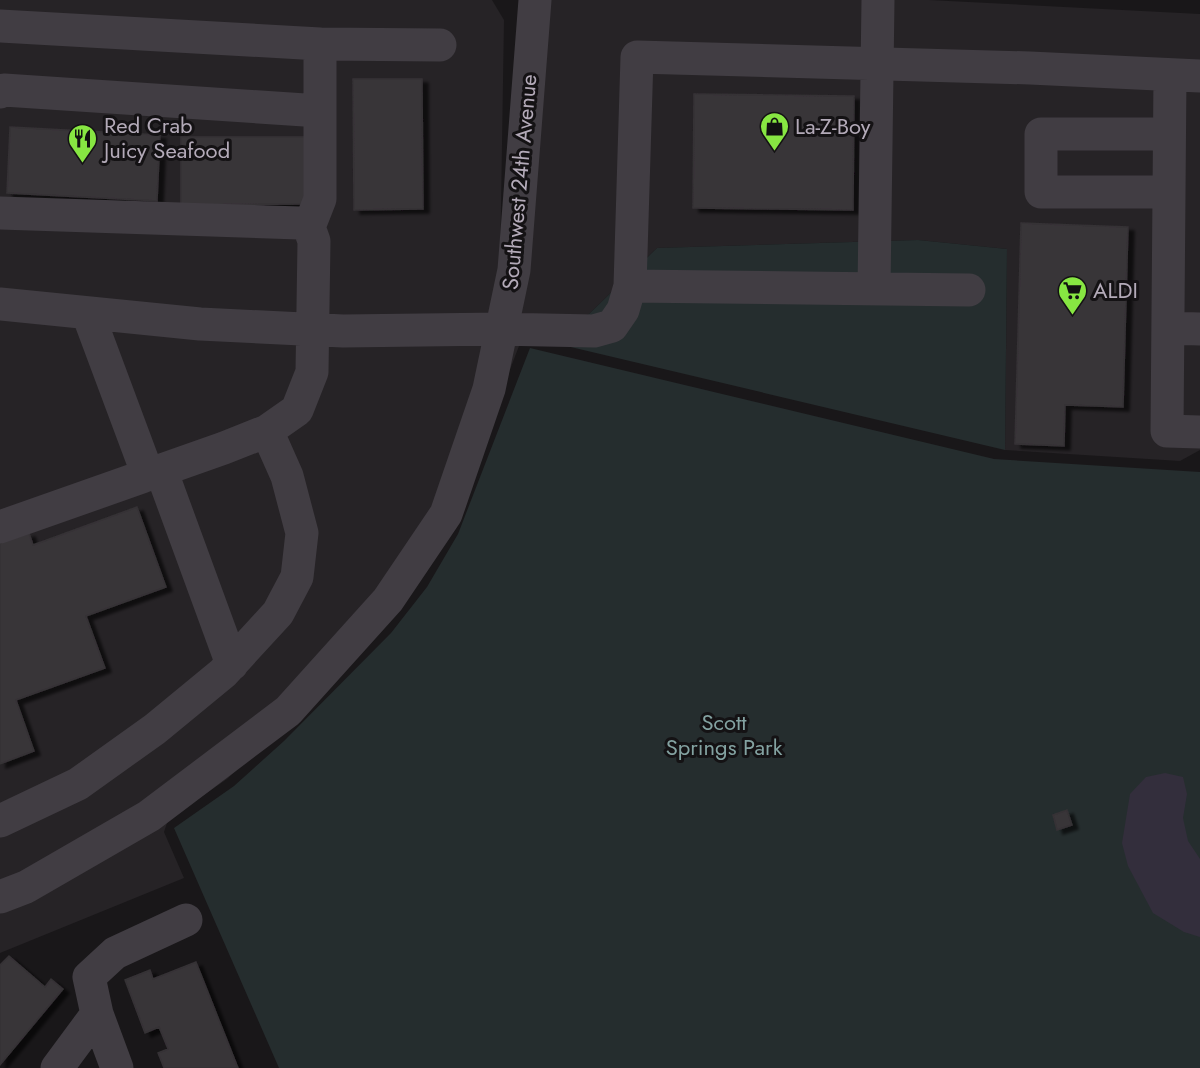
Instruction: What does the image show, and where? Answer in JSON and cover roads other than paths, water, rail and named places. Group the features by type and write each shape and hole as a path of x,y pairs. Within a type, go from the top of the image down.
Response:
{"street":[{"name":"Southwest 24th Avenue","path":"0,897 26,887 149,816 288,711 388,600 446,514 489,389 514,270 535,0"},
{"path":"874,289 878,0"},
{"path":"0,26 320,44 440,45"},
{"path":"0,527 267,431 297,410 312,372 314,241 309,227 320,199 320,44"},
{"path":"0,304 200,324 343,331 501,329 594,331 612,326 623,310 630,286 637,57 1030,68 1185,75 1169,134 1167,431 1200,432"},
{"path":"0,92 4,90 320,111"},
{"path":"1169,134 1041,134 1041,192 1169,192"},
{"path":"0,213 300,224 309,227"},
{"path":"630,286 969,290"},
{"path":"88,314 232,664"},
{"path":"1168,328 1200,329"},
{"path":"0,821 78,784 155,729 223,673 278,613 297,577 303,532 287,477 267,431"},
{"path":"117,1068 97,1014 89,977 115,953 186,920"},
{"path":"57,1068 97,1014"}],"place":[{"name":"La-Z-Boy","path":"774,152"},
{"name":"Red Crab Juicy Seafood","path":"83,164"},
{"name":"ALDI","path":"1072,316"}],"park label":[{"name":"Scott Springs Park","path":"724,734"}]}
